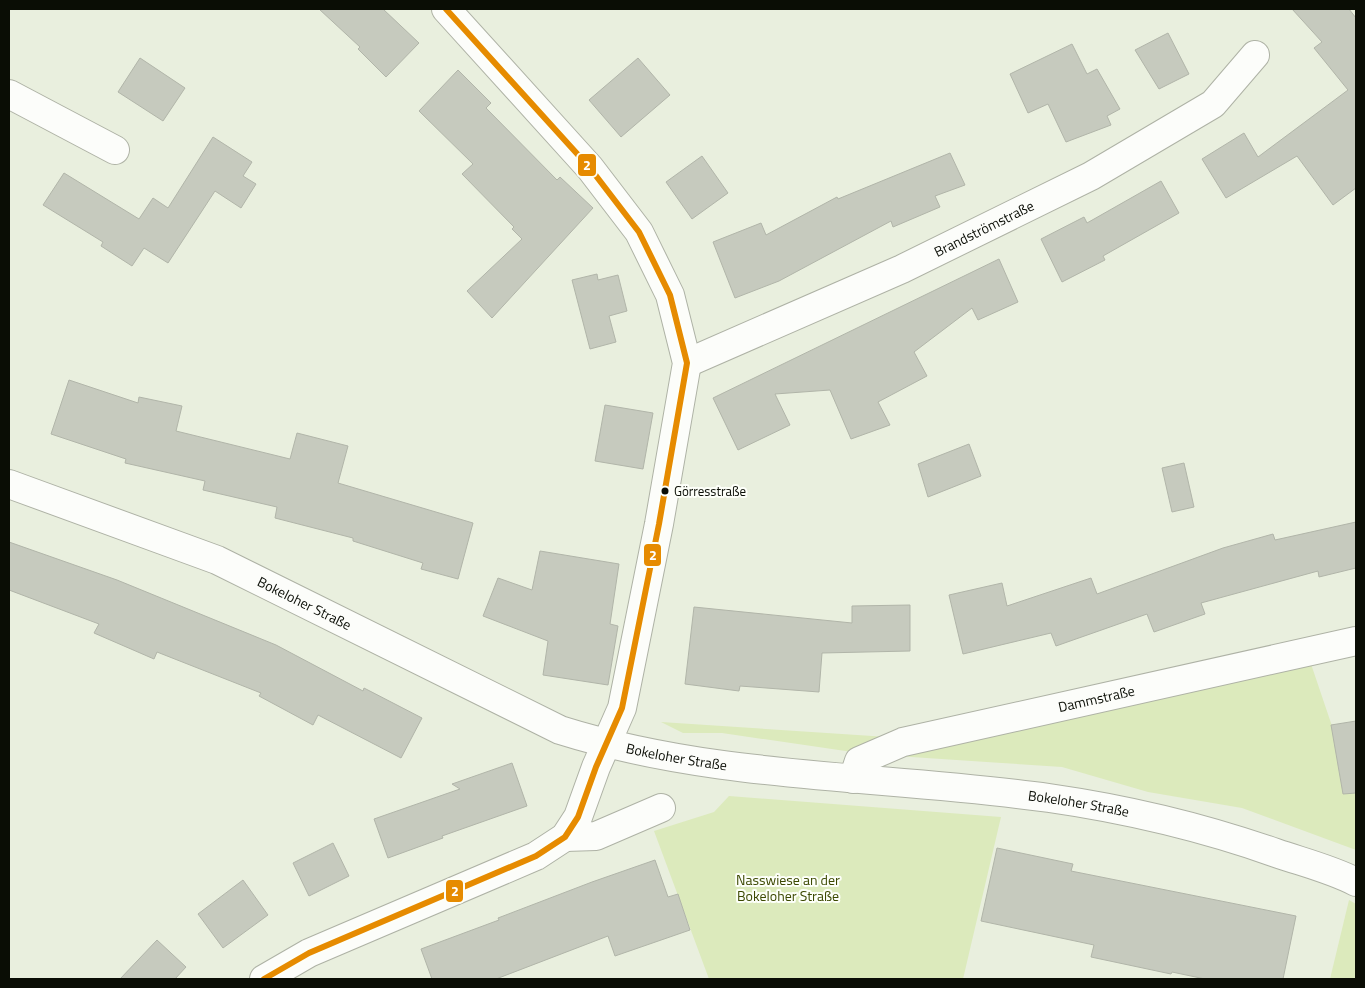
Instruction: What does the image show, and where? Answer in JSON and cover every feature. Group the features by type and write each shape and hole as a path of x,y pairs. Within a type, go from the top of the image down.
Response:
{"street":[{"path":"264,979 309,953 536,856 565,837 578,817 606,744 617,725 659,524 687,363 670,295 639,232 590,168 446,9"},
{"name":"Brandströmstraße","path":"687,363 902,268 1091,176 1213,104 1255,55"},
{"path":"9,94 115,150"},
{"name":"Bokeloher Straße","path":"9,484 217,560 560,730 606,744 723,767 1049,798 1147,815 1235,838 1356,882"},
{"name":"Dammstraße","path":"852,780 859,761 903,742 1356,641"},
{"path":"565,837 596,836 661,808"}],"green space":[{"path":"1310,661 1356,797 1356,850 1242,808 1148,792 1062,767 866,754 722,733 683,733 661,722 903,738"},
{"name":"Nasswiese an der Bokeloher Straße","path":"729,796 1001,817 963,979 709,979 654,831 714,812"},
{"path":"1349,900 1356,904 1356,979 1330,979"}],"building":[{"path":"319,9 383,9 419,43 386,77 358,49 360,47"},
{"path":"1292,9 1349,9 1356,18 1356,188 1333,205 1297,156 1226,198 1202,159 1244,133 1258,157 1348,90 1314,48 1322,42"},
{"path":"1168,33 1189,74 1159,89 1135,50"},
{"path":"1072,44 1087,74 1097,69 1120,109 1107,116 1111,125 1066,142 1048,104 1028,113 1010,74"},
{"path":"140,58 185,88 163,121 118,92"},
{"path":"638,58 670,95 621,137 589,100"},
{"path":"458,70 491,103 486,108 557,180 560,177 593,208 492,318 467,291 522,239 512,229 514,227 462,174 473,164 419,111"},
{"path":"213,137 252,162 243,176 256,184 241,208 215,191 168,263 144,248 132,266 101,246 103,242 43,205 64,173 139,219 153,198 168,208"},
{"path":"950,153 965,185 935,196 940,207 893,227 891,221 779,281 735,298 713,242 761,223 766,235 837,197 838,199"},
{"path":"702,156 728,193 692,219 666,182"},
{"path":"1161,181 1179,213 1103,256 1105,260 1062,282 1041,239 1084,217 1087,223"},
{"path":"999,259 1018,302 978,320 972,308 914,352 927,376 878,402 890,425 851,439 830,390 775,394 790,425 738,450 713,398"},
{"path":"597,274 598,280 618,275 627,311 609,316 616,342 590,349 572,280"},
{"path":"69,380 138,403 139,397 182,406 176,431 290,459 297,433 348,446 338,483 473,523 458,579 421,569 423,563 353,541 353,538 275,518 277,507 203,490 205,481 125,463 126,459 51,434"},
{"path":"605,405 653,413 643,469 595,461"},
{"path":"969,444 981,476 928,497 918,464"},
{"path":"1184,463 1194,507 1172,512 1162,468"},
{"path":"1356,522 1356,568 1319,577 1318,571 1201,603 1205,614 1154,632 1147,614 1056,646 1051,633 963,654 949,595 1002,583 1007,606 1091,578 1097,594 1223,548 1273,534 1275,540"},
{"path":"9,542 117,580 276,645 363,691 364,688 422,718 401,758 318,715 313,725 259,696 261,693 157,652 154,659 94,633 99,624 9,590"},
{"path":"540,551 619,564 610,624 618,626 608,685 543,675 548,641 483,616 498,578 532,590"},
{"path":"910,605 910,651 822,653 819,692 740,686 739,691 685,684 694,607 852,623 852,606"},
{"path":"1356,721 1356,793 1343,794 1331,725"},
{"path":"512,763 527,806 442,836 443,838 388,858 374,819 460,789 452,784"},
{"path":"333,843 349,876 309,896 293,863"},
{"path":"997,848 1073,864 1071,871 1296,916 1283,979 1205,979 1172,972 1171,974 1091,957 1094,945 981,921"},
{"path":"655,860 668,897 678,894 690,930 615,956 608,936 496,979 432,979 421,949 592,882"},
{"path":"243,880 268,915 223,948 198,914"},
{"path":"157,940 186,967 175,979 120,979"}],"transit line":[{"name":"2","path":"264,979 309,953 536,856 565,837 578,817 596,767 622,708 659,524 687,363 670,295 639,232 590,168 446,9"}],"place":[{"name":"Görresstraße","path":"665,491"}]}
